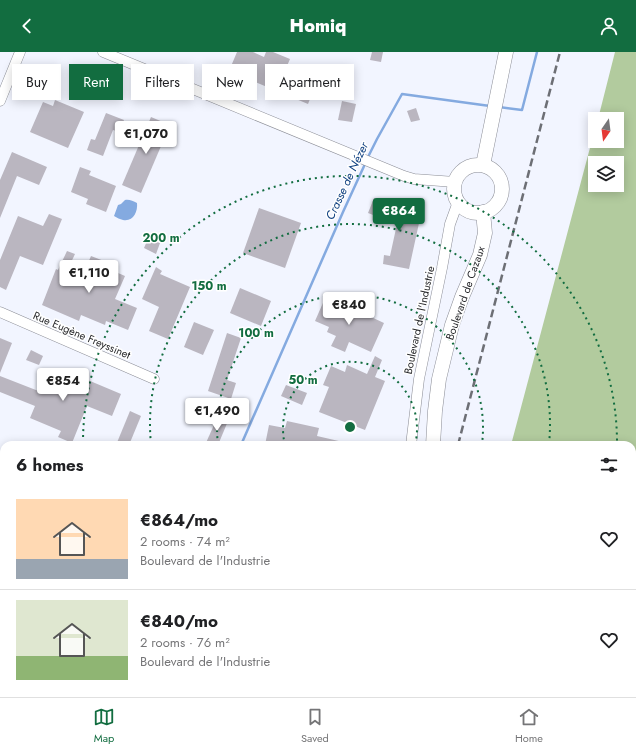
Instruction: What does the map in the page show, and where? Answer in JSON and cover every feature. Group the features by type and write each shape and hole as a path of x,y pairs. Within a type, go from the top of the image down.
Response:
{"main road":[{"path":"482,166 506,52"},
{"path":"475,165 482,166 490,168 496,174 502,188 500,196 496,204 490,209 483,212 469,211 458,202 455,196 455,182 462,170 475,165"},
{"name":"Boulevard de Cazaux","path":"433,441 439,379 452,326 483,244 485,233 483,212"}],"street":[{"path":"0,101 20,52"},
{"path":"103,52 414,179 455,182"},
{"name":"Boulevard de l'Industrie","path":"412,441 419,379 450,224 458,202"},
{"name":"Rue Eugène Freyssinet","path":"0,312 154,379"}],"green space":[{"path":"615,52 636,52 636,441 512,441 590,148 624,148 624,112 600,112"}],"water":[{"path":"125,200 130,200 137,203 137,210 132,218 122,220 114,216 118,205"}],"building":[{"path":"237,52 253,52 264,57 266,52 273,52 290,59 288,64 265,64 265,86 257,83 257,64 232,64"},
{"path":"372,52 383,52 381,62 370,60"},
{"path":"55,100 84,112 68,148 30,132 43,102 53,106"},
{"path":"298,100 310,100 308,104"},
{"path":"342,101 356,104 352,122 338,120"},
{"path":"416,108 420,120 411,122 407,111"},
{"path":"106,113 124,120 119,132 113,130 103,156 87,150 91,139 95,140"},
{"path":"151,117 170,125 141,193 122,185"},
{"path":"12,152 47,167 39,185 17,176 0,218 0,180"},
{"path":"80,167 91,171 89,175 116,186 106,212 86,204 88,199 71,192"},
{"path":"374,198 411,212 421,214 409,269 383,264 384,255 390,256 397,224 368,213"},
{"path":"259,208 301,223 285,268 243,253"},
{"path":"49,214 62,219 43,265 20,256 6,290 0,287 0,260 18,216 43,226"},
{"path":"148,239 160,243 156,254 144,248"},
{"path":"67,251 75,254 66,273 81,279 91,256 104,261 102,266 125,276 115,299 137,308 128,330 106,321 105,325 81,315 79,321 42,305 56,269 58,270"},
{"path":"156,267 162,271 160,274 190,287 168,339 149,331 159,307 142,299"},
{"path":"240,288 271,301 261,326 230,313"},
{"path":"326,296 384,323 371,352 349,342 345,352 331,346 336,336 327,332 329,327 315,321"},
{"path":"194,322 214,330 203,355 184,347"},
{"path":"227,333 241,338 227,380 236,383 231,399 208,391"},
{"path":"0,338 12,343 0,373"},
{"path":"31,350 43,356 39,365 26,360"},
{"path":"375,356 382,360 375,377 385,381 365,430 319,412 329,387 323,385 331,366 345,372 347,365 367,374"},
{"path":"49,372 80,385 83,378 121,394 112,416 87,406 73,441 67,441 58,437 61,431 30,418 35,406 0,392 0,376 41,392"},
{"path":"286,385 307,393 302,405 281,396"},
{"path":"130,411 141,416 131,441 118,441"},
{"path":"218,416 228,421 220,441 207,441"},
{"path":"287,421 319,428 317,436 339,441 266,441 269,425 285,428"}],"waterway":[{"name":"Crasse de Nézer","path":"499,107 522,110 537,52"},
{"name":"Crasse de Nézer","path":"368,157 402,94 490,106"},
{"name":"Crasse de Nézer","path":"243,441 365,164"}],"railway":[{"path":"459,441 560,52"}]}
